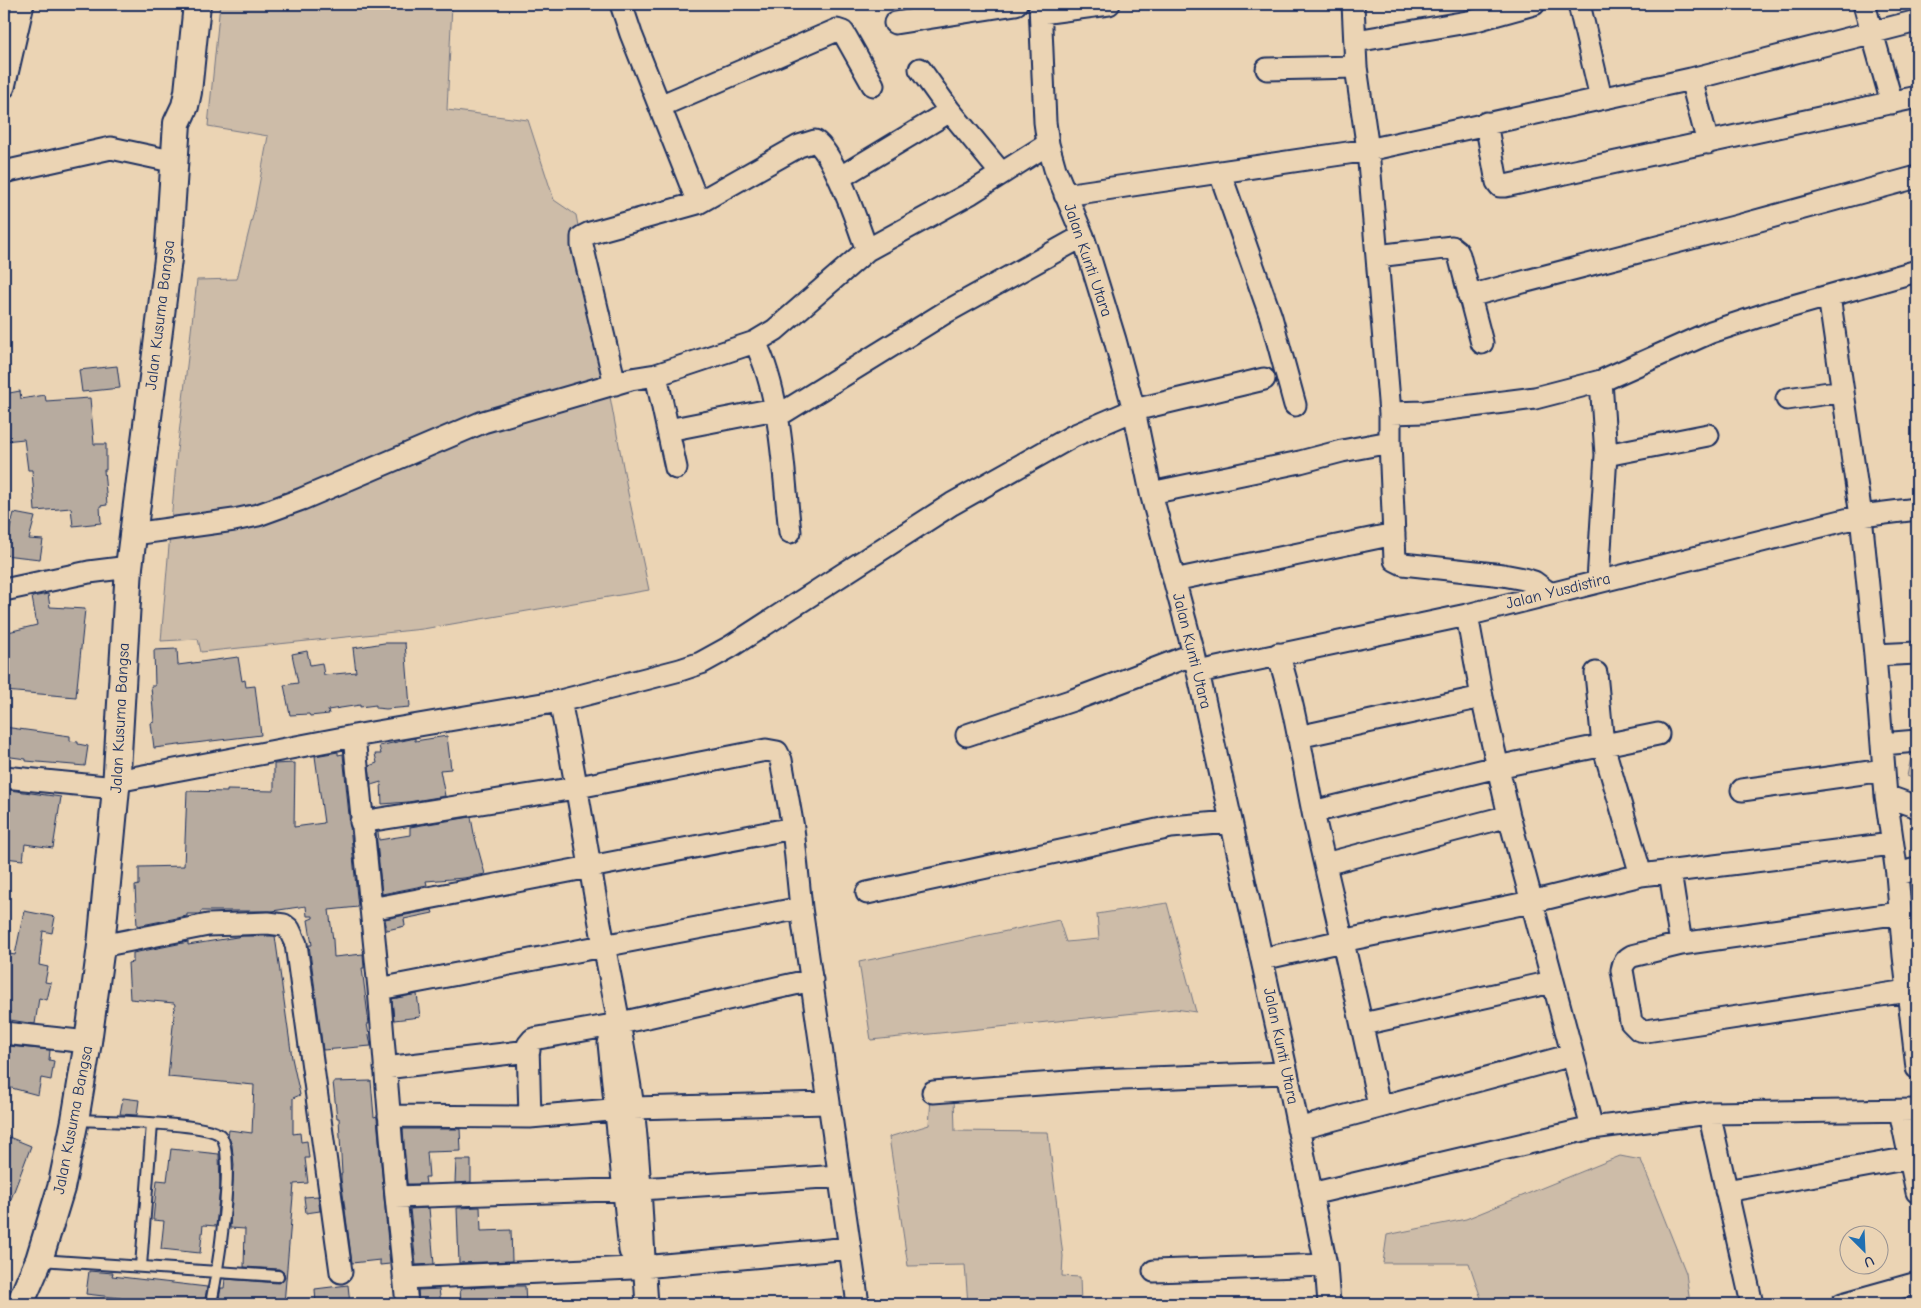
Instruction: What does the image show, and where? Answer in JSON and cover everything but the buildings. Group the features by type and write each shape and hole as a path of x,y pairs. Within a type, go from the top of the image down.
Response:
{"street":[{"path":"4,87 23,4"},
{"name":"Jalan Kusuma Bangsa","path":"177,123 170,107 183,4"},
{"name":"Jalan Kusuma Bangsa","path":"24,1302 61,1188 88,1042 101,946 116,784 129,567 168,259 176,162 177,123 185,106 188,92 197,4"},
{"path":"621,4 698,203"},
{"path":"895,23 1016,4"},
{"path":"1041,8 1109,4"},
{"path":"1353,4 1356,67 1368,150 1390,413 1395,560 1400,563 1524,579 1534,582 1549,593"},
{"path":"1356,41 1473,21 1534,4"},
{"path":"1579,4 1602,98"},
{"path":"1864,4 1892,103"},
{"name":"Jalan Kunti Utara","path":"1041,8 1045,122 1048,144 1055,170 1082,236 1115,340 1196,663 1287,1073 1326,1266 1329,1304"},
{"path":"1066,195 1368,150 1691,79 1917,21"},
{"path":"660,106 837,30 843,32 873,85"},
{"path":"1267,69 1356,67"},
{"path":"920,70 950,111 1001,173"},
{"path":"1691,79 1708,143"},
{"path":"1486,124 1497,182 1501,186 1917,97"},
{"path":"839,178 950,111"},
{"path":"615,384 582,245 582,237 590,232 698,203 809,142 815,141 819,143 839,178 867,250"},
{"path":"133,534 258,515 302,499 483,422 615,384 656,375 755,342 775,330 867,250 972,193 1048,144"},
{"path":"4,172 111,148 176,162"},
{"path":"1220,173 1271,317 1295,405"},
{"path":"1469,296 1917,177"},
{"path":"668,430 776,412 946,312 1082,236"},
{"path":"1377,256 1452,247 1457,250 1482,343"},
{"path":"1390,413 1425,412 1535,398 1601,381 1711,332 1775,311 1917,272"},
{"path":"1829,296 1862,516 1886,796 1897,874 1900,913 1910,955 1907,991 1915,1034 1917,1068"},
{"path":"755,342 764,364 776,412 790,532"},
{"path":"656,375 676,468"},
{"path":"4,777 116,784 354,736 555,702 672,673 715,656 952,504 1073,436 1134,410 1264,379"},
{"path":"1598,581 1606,455 1601,381"},
{"path":"1787,399 1842,391"},
{"path":"1606,455 1708,435"},
{"path":"1152,493 1300,462 1342,450 1390,442"},
{"name":"Jalan Yusdistira","path":"967,735 1073,700 1196,663 1278,654 1467,615 1862,516 1917,509"},
{"path":"1174,580 1394,534"},
{"path":"4,590 88,572 129,567"},
{"path":"1467,615 1497,767 1552,982 1592,1128"},
{"path":"1875,655 1917,653"},
{"path":"1278,654 1379,1107"},
{"path":"1596,673 1603,745 1641,875"},
{"path":"1298,737 1482,697"},
{"path":"555,702 614,1025 624,1109 638,1267 647,1304"},
{"path":"1313,812 1497,767 1658,734"},
{"path":"354,736 379,989 406,1304"},
{"path":"1882,744 1917,741"},
{"path":"361,822 570,789 770,750 780,755 793,828 801,908 858,1304"},
{"path":"1742,790 1884,770"},
{"path":"1886,796 1917,807"},
{"path":"1325,864 1509,816"},
{"path":"867,893 1171,828 1230,822"},
{"path":"371,908 793,828"},
{"path":"1262,959 1531,902 1641,875 1892,844"},
{"path":"1897,874 1917,869"},
{"path":"1670,872 1681,944"},
{"path":"379,989 801,908"},
{"path":"1900,913 1681,944 1627,958 1622,970 1631,1022 1639,1030 1656,1030 1907,991"},
{"path":"101,946 208,925 268,923 284,925 289,928 296,944 341,1272"},
{"path":"530,1117 529,1043 535,1038 614,1025 812,980"},
{"path":"1362,1024 1552,982"},
{"path":"4,1033 88,1042"},
{"path":"385,1068 529,1051"},
{"path":"1298,1129 1572,1055"},
{"path":"933,1092 1096,1080 1287,1073"},
{"path":"389,1116 530,1117 624,1109 828,1103"},
{"path":"1311,1194 1592,1128 1709,1113 1908,1110 1910,1158 1917,1192"},
{"path":"1709,1113 1752,1304"},
{"path":"1726,1190 1910,1158"},
{"path":"396,1197 632,1190 839,1176"},
{"path":"404,1278 638,1267 850,1248"},
{"path":"1154,1270 1326,1266"},
{"path":"634,1304 638,1267"},
{"path":"1842,1304 1917,1283"}],"lane":[{"path":"75,1120 208,1128 220,1134 226,1150 226,1198 217,1272 210,1304"},
{"path":"141,1266 152,1124"},
{"path":"39,1260 278,1276"}],"shaded area":[{"path":"220,4 452,4 447,110 528,120 554,200 576,215 628,493 649,590 423,629 201,652 198,639 161,641 177,451 197,280 237,279 255,207 268,136 208,126"},
{"path":"1917,752 1917,780 1907,776 1912,753"},
{"path":"1167,903 1196,1012 1175,1009 871,1040 859,962 1059,920 1066,942 1099,939 1097,914"},
{"path":"954,1096 955,1131 1048,1132 1063,1256 1062,1276 1080,1277 1081,1304 968,1304 965,1265 908,1266 889,1137 929,1125 931,1099"},
{"path":"1620,1156 1641,1160 1686,1273 1690,1304 1483,1304 1469,1263 1383,1263 1387,1235 1466,1219"}]}
